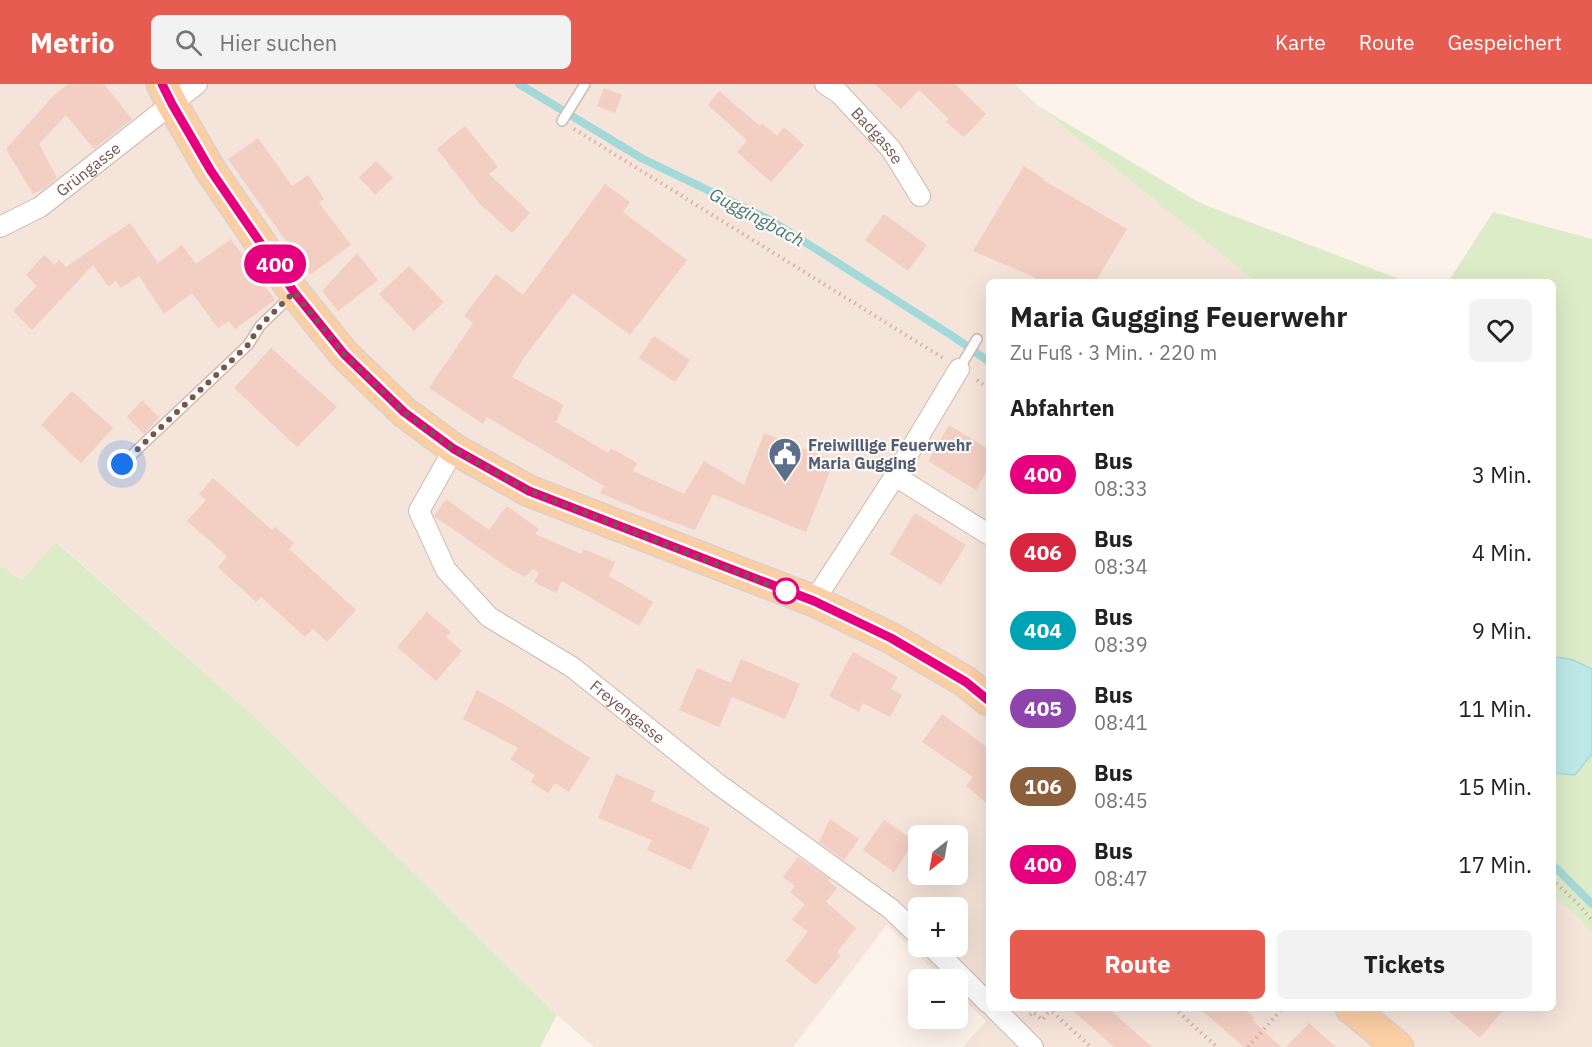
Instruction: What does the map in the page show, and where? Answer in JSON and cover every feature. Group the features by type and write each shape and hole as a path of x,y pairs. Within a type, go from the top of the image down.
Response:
{"main road":[{"path":"167,94 211,171 294,292 344,354 404,412 454,449 529,491 814,601 891,638 966,682 986,698"},
{"path":"1355,1011 1398,1047"}],"street":[{"name":"Grüngasse","path":"0,227 40,207 167,94 197,84"},
{"name":"Badgasse","path":"825,84 839,93 891,149 920,196"},
{"path":"814,601 895,476 959,369"},
{"name":"Freyengasse","path":"454,449 420,512 446,570 489,616 572,667 718,784 891,909 908,925"},
{"path":"895,476 986,533"},
{"path":"942,957 986,1001"},
{"path":"997,1011 1033,1047"}],"lane":[{"path":"563,120 585,84"},
{"path":"122,464 248,345 260,326 294,292"},
{"path":"959,369 977,339"}],"path":[{"path":"563,120 986,387"},
{"path":"1556,883 1592,920"},
{"path":"1051,1011 1091,1047"},
{"path":"1177,1011 1217,1047"},
{"path":"1248,1047 1280,1011"}],"shaded area":[{"path":"0,84 1015,84 1038,106 1252,279 986,279 986,1011 1556,1011 1556,898 1592,931 1592,1047 963,1047 986,1021 968,1004 968,969 933,969 920,957 968,957 968,897 908,897 908,945 887,925 793,1047 594,1047 557,1015 255,717 57,542 22,580 0,566"}],"green space":[{"path":"1038,106 1200,203 1399,279 1252,279"},
{"path":"1493,212 1592,239 1592,669 1556,656 1556,279 1450,279"},
{"path":"56,542 255,717 557,1015 540,1047 0,1047 0,566 22,580"},
{"path":"1592,754 1592,931 1556,898 1556,773 1575,775"}],"water":[{"path":"1556,657 1573,660 1592,669 1592,754 1575,775 1556,773"}],"building":[{"path":"68,84 104,84 132,119 94,149 66,115 39,144 57,178 44,189 33,194 6,149 52,97"},
{"path":"875,84 955,84 986,114 964,137 946,122 949,119 919,90 901,109"},
{"path":"604,88 622,95 615,113 597,106"},
{"path":"719,91 760,126 762,123 777,136 784,127 804,145 771,182 737,152 747,140 708,105"},
{"path":"465,126 498,167 489,174 530,213 512,233 480,204 437,149"},
{"path":"258,138 292,186 308,175 324,199 319,203 351,245 310,275 228,159"},
{"path":"376,161 393,178 375,195 359,177"},
{"path":"1024,166 1043,180 1127,229 1097,279 1036,279 973,251"},
{"path":"605,184 630,202 623,212 687,260 630,335 573,293 512,377 564,405 556,422 608,453 611,448 637,463 633,471 684,494 704,461 744,485 764,433 834,461 806,532 713,494 695,530 645,512 600,493 604,486 487,417 483,424 429,388 473,323 464,316 496,274 523,295"},
{"path":"884,214 927,245 908,271 865,240"},
{"path":"130,223 158,263 182,245 196,264 231,239 275,300 235,329 229,321 218,328 192,293 164,314 139,276 121,288 116,281 108,286 93,265 32,330 13,311 37,286 26,275 44,255 55,265 59,260 66,267"},
{"path":"357,253 378,280 338,311 322,291"},
{"path":"409,266 444,302 414,331 379,294"},
{"path":"654,336 690,360 675,382 639,358"},
{"path":"271,348 337,407 297,447 234,388"},
{"path":"72,391 113,428 81,463 41,425"},
{"path":"142,400 159,417 144,434 127,417"},
{"path":"949,425 986,448 986,472 976,490 928,461"},
{"path":"213,478 272,530 275,527 294,543 289,549 356,610 327,642 313,629 305,637 261,597 256,602 218,567 227,556 187,521 206,500 199,494"},
{"path":"446,499 489,530 507,506 539,529 535,534 581,554 583,549 615,562 609,576 653,602 639,626 562,581 556,593 534,582 539,573 533,569 525,577 510,569 434,516"},
{"path":"915,513 966,545 941,585 890,554"},
{"path":"427,612 451,632 446,637 462,651 436,681 397,647"},
{"path":"853,652 898,677 891,689 902,695 890,717 863,703 859,712 829,696"},
{"path":"741,659 800,684 785,719 732,697 719,727 679,710 697,668 731,683"},
{"path":"477,690 590,758 569,792 555,783 548,793 531,782 535,775 510,759 518,748 463,719"},
{"path":"942,714 986,747 986,802 966,786 973,777 922,742"},
{"path":"616,774 655,791 651,801 710,828 691,870 647,850 652,840 598,818"},
{"path":"830,819 859,839 844,860 819,842"},
{"path":"884,820 908,836 908,851 894,872 863,850"},
{"path":"798,857 830,879 828,881 837,888 826,902 856,928 837,952 840,956 816,985 786,961 808,931 792,920 805,904 790,892 795,886 783,877"},
{"path":"1073,1011 1111,1011 1152,1047 1114,1047"},
{"path":"1202,1011 1246,1011 1254,1018 1252,1020 1281,1047 1244,1047"},
{"path":"1448,1011 1502,1011 1480,1038"},
{"path":"1309,1023 1336,1047 1286,1047"}],"waterway":[{"name":"Guggingbach","path":"519,84 643,159 772,221 986,360"},
{"name":"Guggingbach","path":"1556,868 1592,904"}],"bus line":[{"name":"400","path":"162,84 211,171 294,292 344,354 404,412 454,449 529,491 814,601 891,638 966,682 986,698"}],"place":[{"name":"Freiwillige Feuerwehr Maria Gugging","path":"785,483"}],"route":[{"path":"122,464 248,345 260,326 294,292 344,354 404,412 454,449 529,491 786,591"}]}
